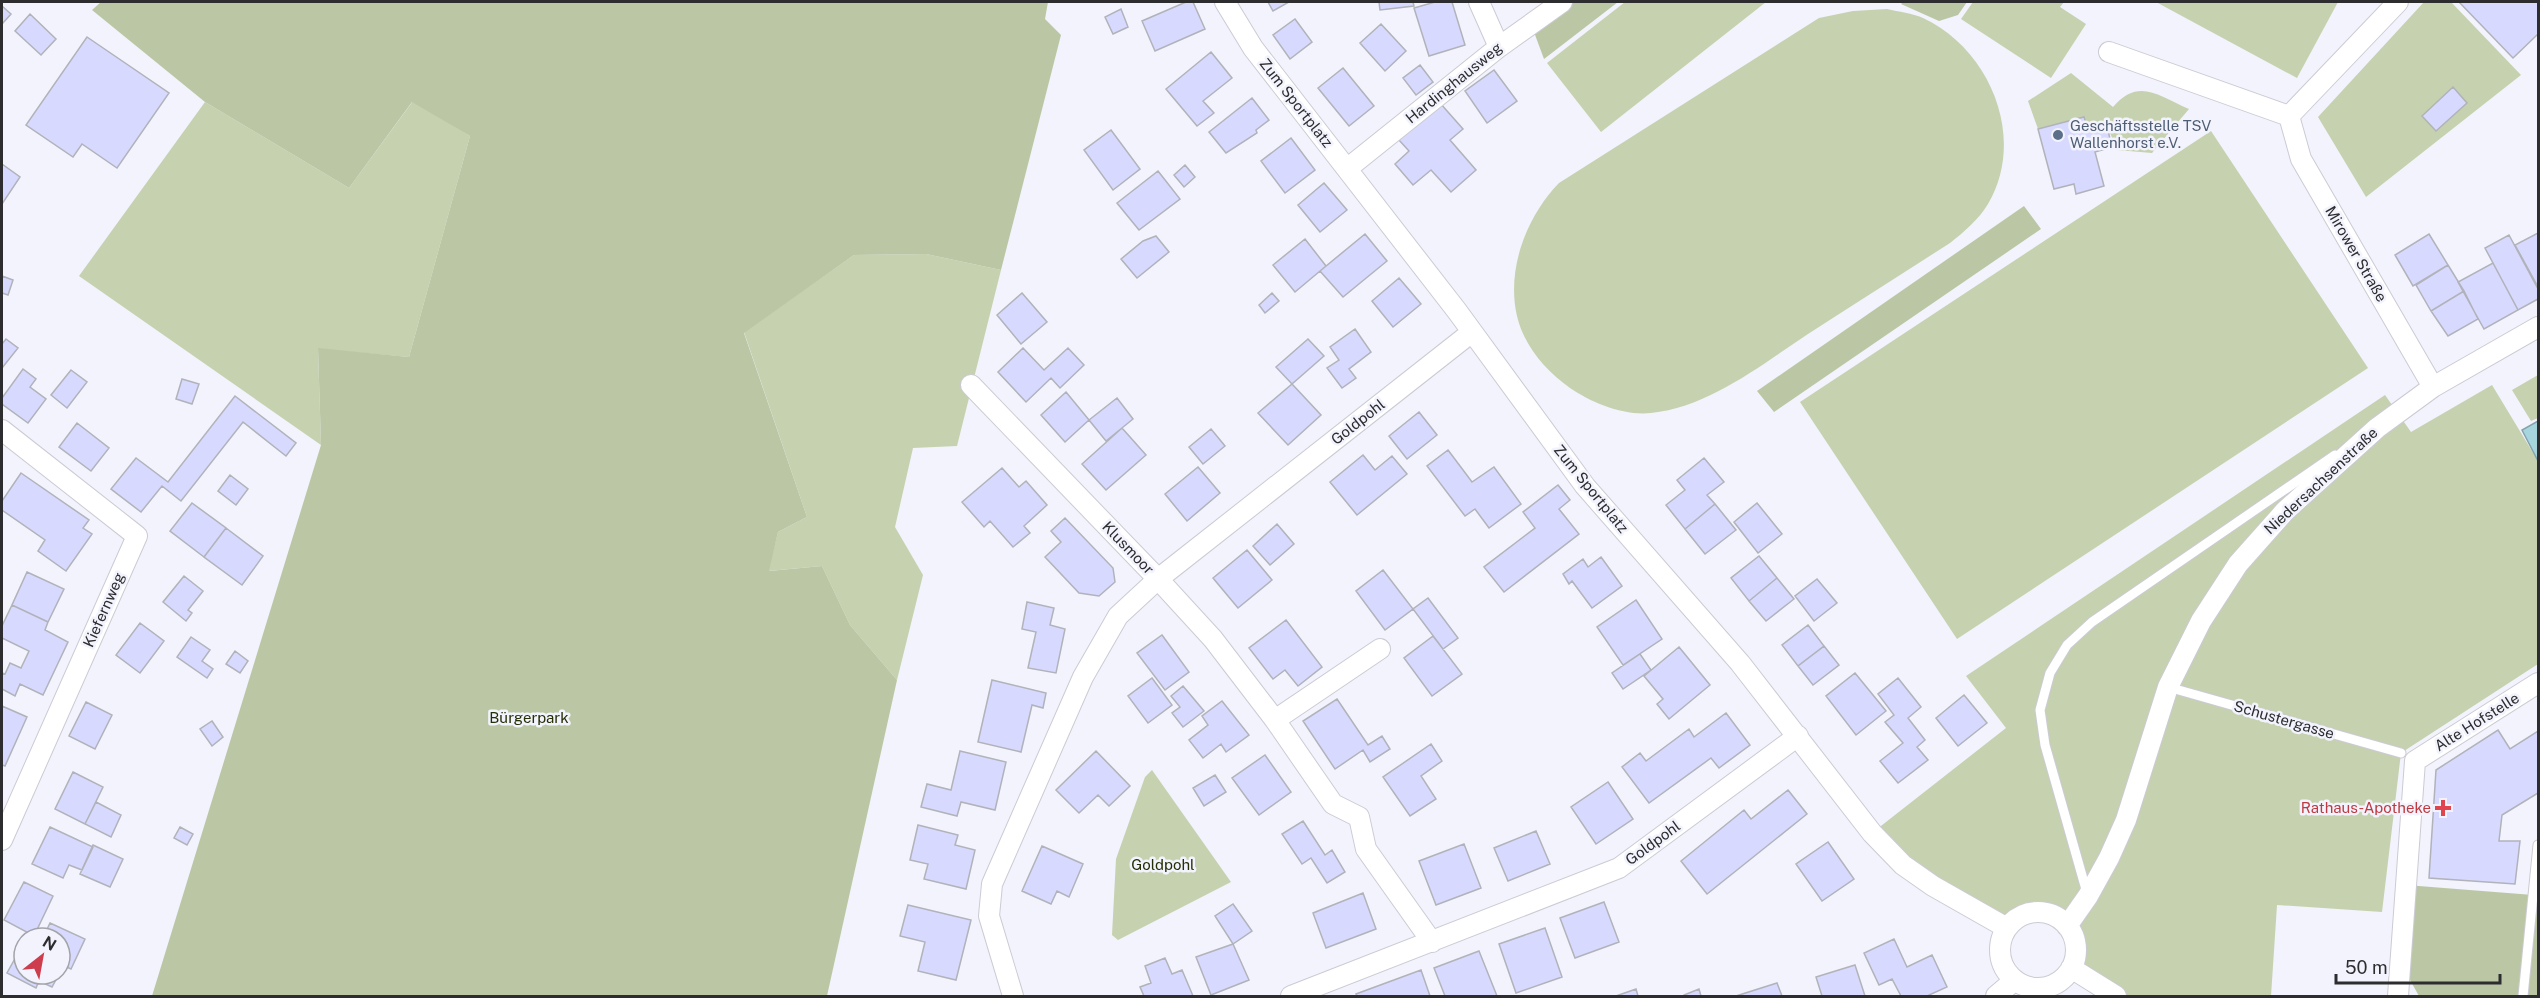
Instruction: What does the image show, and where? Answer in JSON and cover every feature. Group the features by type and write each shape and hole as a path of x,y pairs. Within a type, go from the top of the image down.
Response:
{"street":[{"name":"Zum Sportplatz","path":"1225,2 1252,48 1348,168 1585,486 1740,663 1872,832 1903,865 1933,886 2007,928"},
{"path":"1479,2 1499,47"},
{"name":"Hardinghausweg","path":"1348,168 1499,47 1562,2"},
{"path":"2109,52 2289,116 2398,2"},
{"name":"Mirower Straße","path":"2289,116 2301,159 2433,387"},
{"name":"Goldpohl","path":"1013,996 989,916 992,884 1083,677 1118,616 1158,579 1472,332"},
{"name":"Niedersachsenstraße","path":"2067,926 2088,896 2126,820 2168,687 2201,621 2238,564 2285,511 2377,428 2433,387 2536,334"},
{"name":"Klusmoor","path":"971,386 1213,639 1275,720 1333,804 1359,817 1366,849 1432,942"},
{"name":"Kiefernweg","path":"2,430 137,536 2,840"},
{"path":"1275,720 1380,649"},
{"name":"Alte Hofstelle","path":"2408,757 2538,683"},
{"name":"Goldpohl","path":"1291,996 1619,868 1798,736"},
{"path":"2398,996 2408,757"},
{"path":"2033,913 2051,915 2067,926 2074,940 2076,953 2072,968 2063,978 2046,987 2027,987 2007,972 2000,950 2007,928 2016,919 2033,913"},
{"path":"2072,968 2116,996"},
{"path":"1996,996 2015,980"}],"lane":[{"path":"2088,896 2045,746 2040,710 2050,673 2067,645 2092,622 2433,387"},
{"name":"Schustergasse","path":"2168,687 2408,757"},
{"path":"2523,996 2538,847"},
{"path":"2533,895 2538,880"}],"green space":[{"name":"Bürgerpark","path":"101,2 1048,2 1045,19 1061,35 1001,270 926,254 854,255 744,333 807,517 778,532 769,571 822,566 850,625 897,680 827,996 152,996 321,445 318,348 409,357 470,136 412,102 349,188 205,102 92,10"},
{"path":"1562,2 1618,2 1544,59 1531,24"},
{"path":"1625,2 1766,2 1601,132 1547,63"},
{"path":"1903,2 1967,2 1958,15 1939,21 1901,4"},
{"path":"1973,2 2064,2 2060,7 2086,24 2051,78 1961,19"},
{"path":"2156,2 2338,2 2297,78"},
{"path":"2424,2 2451,2 2521,75 2366,197 2318,117"},
{"path":"1887,9 1919,16 1947,32 1967,51 1983,73 1995,98 2002,124 2004,151 1999,178 1988,204 1976,220 1950,243 1753,371 1714,394 1693,402 1651,413 1619,410 1579,394 1553,374 1537,357 1520,327 1514,298 1514,280 1522,244 1529,227 1537,211 1559,183 1819,18 1853,11"},
{"path":"2071,73 2113,107 2122,98 2140,91 2158,95 2189,109 2152,153 2117,150 2106,123 2087,127 2084,117 2038,129 2028,101"},
{"path":"413,101 470,136 409,357 318,349 321,445 79,276 205,102 349,188"},
{"path":"2211,131 2368,368 1957,639 1800,402"},
{"path":"2024,206 2041,229 1774,412 1757,391"},
{"path":"926,254 1001,270 957,446 913,448 895,527 923,575 897,680 850,625 822,566 768,571 778,532 807,517 744,332 854,255"},
{"path":"2538,375 2538,418 2531,421 2512,390"},
{"path":"2492,385 2538,461 2538,664 2401,753 2382,912 2277,905 2271,996 2116,996 2074,960 2075,945 2064,923 2055,917 2032,914 2019,919 2007,928 1872,833 2006,728 1966,676 2385,395 2411,432"},
{"name":"Goldpohl","path":"1152,770 1231,882 1118,940 1112,935 1116,859 1145,777"},
{"path":"2406,885 2533,895 2538,893 2538,996 2419,996 2401,964"}],"water":[{"path":"2538,421 2538,461 2522,430"}],"building":[{"path":"1186,2 1193,2 1205,29 1155,51 1142,21"},
{"path":"1268,2 1289,2 1273,11"},
{"path":"1379,2 1413,2 1414,6 1380,10"},
{"path":"1435,2 1452,2 1465,45 1429,56 1414,8"},
{"path":"2459,2 2538,2 2538,34 2513,58"},
{"path":"2,6 11,14 2,24"},
{"path":"1121,9 1128,27 1113,34 1105,17"},
{"path":"30,14 56,39 41,55 15,31"},
{"path":"1295,19 1312,42 1290,59 1273,35"},
{"path":"1381,24 1406,51 1385,71 1360,43"},
{"path":"87,37 169,93 117,168 82,144 73,157 26,125"},
{"path":"1211,52 1232,78 1203,101 1214,113 1197,126 1166,89"},
{"path":"1420,65 1433,82 1416,95 1403,78"},
{"path":"1343,68 1374,106 1349,126 1318,88"},
{"path":"1494,70 1517,101 1487,123 1465,91"},
{"path":"2453,87 2467,103 2436,131 2422,116"},
{"path":"1252,98 1269,120 1256,130 1257,133 1226,153 1209,132"},
{"path":"1440,103 1463,129 1450,140 1476,170 1451,192 1431,170 1413,185 1395,164 1409,151 1399,140"},
{"path":"2084,117 2087,127 2106,122 2112,147 2095,152 2104,186 2076,194 2074,184 2054,189 2038,129"},
{"path":"1111,130 1140,169 1113,190 1084,150"},
{"path":"1291,138 1315,170 1285,193 1261,161"},
{"path":"2,164 20,177 2,204"},
{"path":"1185,165 1195,177 1184,187 1174,175"},
{"path":"1158,171 1180,199 1139,230 1117,203"},
{"path":"1324,183 1347,210 1320,232 1298,205"},
{"path":"2538,233 2538,284 2537,285 2515,245"},
{"path":"1365,234 1387,261 1343,297 1320,271"},
{"path":"2429,234 2448,265 2413,286 2395,255"},
{"path":"2509,235 2538,289 2538,299 2518,310 2485,248"},
{"path":"1156,236 1169,252 1137,278 1121,259 1143,241"},
{"path":"1305,239 1326,266 1295,292 1273,265"},
{"path":"2493,263 2518,310 2484,329 2458,282"},
{"path":"2448,265 2464,291 2431,311 2416,285"},
{"path":"2,276 13,280 8,295 2,293"},
{"path":"1399,278 1421,304 1393,327 1372,301"},
{"path":"2464,291 2478,319 2448,336 2431,311"},
{"path":"1022,293 1047,322 1021,344 997,315"},
{"path":"1272,293 1279,301 1265,313 1259,305"},
{"path":"1355,329 1371,352 1349,369 1356,378 1342,388 1327,368 1339,360 1330,347"},
{"path":"6,339 18,348 2,368 2,344"},
{"path":"1308,339 1324,356 1292,384 1276,367"},
{"path":"1023,348 1044,370 1068,348 1084,365 1060,388 1051,378 1026,402 998,372"},
{"path":"23,369 36,379 30,387 46,399 28,423 2,404 2,398"},
{"path":"71,370 87,382 67,408 51,395"},
{"path":"182,379 199,384 192,404 176,399"},
{"path":"1292,384 1321,415 1288,445 1258,413"},
{"path":"1066,392 1089,420 1065,442 1041,415"},
{"path":"235,396 296,443 286,456 243,422 181,501 162,486 141,512 111,489 136,458 168,482"},
{"path":"1117,398 1133,419 1106,441 1089,420"},
{"path":"1419,412 1437,435 1407,459 1389,436"},
{"path":"77,423 109,448 91,471 59,447"},
{"path":"1122,428 1146,455 1106,490 1082,464"},
{"path":"1211,429 1225,446 1203,464 1189,447"},
{"path":"1448,450 1472,482 1494,467 1521,504 1489,528 1475,509 1465,516 1427,466"},
{"path":"1363,455 1375,470 1392,456 1407,474 1357,515 1330,482"},
{"path":"1704,458 1724,482 1707,495 1715,504 1685,529 1666,505 1685,490 1677,480"},
{"path":"1198,467 1220,493 1187,521 1165,494"},
{"path":"1002,468 1019,487 1026,481 1047,505 1024,526 1030,533 1013,547 990,521 984,527 962,502"},
{"path":"21,473 89,520 83,528 92,534 66,571 38,551 45,540 2,510 2,501"},
{"path":"230,475 248,489 236,505 218,491"},
{"path":"1558,485 1570,500 1559,509 1579,534 1504,592 1484,567 1535,528 1523,512"},
{"path":"192,503 226,528 204,557 170,531"},
{"path":"1757,503 1782,534 1758,553 1734,522"},
{"path":"1715,504 1736,530 1705,554 1685,529"},
{"path":"1065,518 1113,568 1115,582 1099,596 1079,593 1045,557 1061,542 1051,531"},
{"path":"1277,524 1294,544 1270,565 1253,546"},
{"path":"226,528 263,556 242,585 204,557"},
{"path":"1247,550 1272,580 1238,608 1213,578"},
{"path":"1759,556 1777,578 1749,601 1731,578"},
{"path":"1601,557 1622,586 1592,608 1572,581 1569,584 1563,574 1583,559 1588,567"},
{"path":"1383,570 1413,609 1385,630 1356,591"},
{"path":"27,572 64,589 48,622 12,605"},
{"path":"184,576 203,591 188,610 192,613 186,621 163,602"},
{"path":"1777,578 1794,599 1766,621 1749,601"},
{"path":"1817,579 1837,603 1814,621 1795,596"},
{"path":"1428,598 1458,638 1443,649 1413,609"},
{"path":"1636,600 1662,639 1623,665 1597,627"},
{"path":"1027,602 1054,608 1050,625 1065,629 1056,673 1028,668 1036,632 1022,629"},
{"path":"12,605 48,622 45,630 68,642 43,695 20,684 15,696 2,689 2,673 5,674 10,663 21,668 29,651 2,638 2,626"},
{"path":"1286,620 1322,667 1298,686 1285,670 1273,679 1249,648"},
{"path":"140,623 164,641 140,673 116,655"},
{"path":"1808,625 1824,646 1798,666 1782,645"},
{"path":"1162,635 1189,672 1165,690 1137,653"},
{"path":"1433,636 1462,674 1432,696 1404,658"},
{"path":"191,637 210,650 202,661 213,669 207,678 177,657"},
{"path":"1824,646 1839,665 1813,685 1798,666"},
{"path":"1679,647 1710,685 1669,719 1657,704 1663,699 1644,676"},
{"path":"235,651 248,661 240,673 226,664"},
{"path":"1640,654 1651,670 1623,689 1612,673"},
{"path":"1855,673 1886,711 1856,735 1826,696"},
{"path":"1152,678 1172,705 1148,723 1128,696"},
{"path":"1898,678 1921,707 1908,718 1925,740 1917,747 1928,760 1898,783 1880,761 1903,743 1885,722 1894,715 1878,694"},
{"path":"992,680 1046,693 1043,708 1032,705 1021,752 978,742"},
{"path":"1183,686 1204,711 1183,727 1172,713 1180,707 1171,696"},
{"path":"1964,695 1987,723 1958,746 1936,718"},
{"path":"1337,699 1368,745 1382,736 1390,749 1370,762 1363,750 1335,769 1303,721"},
{"path":"1222,701 1249,735 1226,752 1221,744 1203,758 1189,740 1208,725 1202,716"},
{"path":"86,702 112,715 95,749 69,736"},
{"path":"2,706 27,717 5,766 2,765"},
{"path":"1726,713 1750,745 1719,768 1711,758 1649,803 1622,767 1640,753 1646,761 1689,729 1694,737"},
{"path":"212,721 223,737 212,746 200,729"},
{"path":"2498,730 2510,749 2538,731 2538,793 2502,815 2499,841 2520,841 2515,884 2429,878 2436,770"},
{"path":"1431,744 1442,761 1421,776 1436,799 1410,816 1383,777"},
{"path":"960,751 1006,762 995,810 961,802 957,816 921,807 927,784 951,790"},
{"path":"1096,751 1130,786 1109,806 1098,795 1079,813 1056,790"},
{"path":"1265,755 1291,792 1259,815 1232,778"},
{"path":"73,772 103,787 85,824 55,809"},
{"path":"1215,775 1226,792 1204,806 1193,788"},
{"path":"1608,782 1633,819 1596,844 1571,807"},
{"path":"1788,790 1807,814 1707,894 1681,861 1744,810 1751,819"},
{"path":"96,802 121,815 111,837 85,824"},
{"path":"1303,821 1325,855 1332,850 1345,872 1327,883 1311,858 1302,864 1282,834"},
{"path":"918,825 958,835 955,845 975,850 966,889 924,879 928,864 910,860"},
{"path":"50,827 93,847 82,870 69,865 63,878 32,864"},
{"path":"180,827 193,834 187,845 174,838"},
{"path":"1536,831 1550,864 1508,881 1494,848"},
{"path":"1828,842 1854,879 1822,901 1796,864"},
{"path":"1464,844 1481,888 1436,905 1419,861"},
{"path":"93,845 123,859 110,887 80,874"},
{"path":"1042,846 1083,864 1069,897 1057,891 1051,904 1022,891"},
{"path":"24,882 53,896 39,926 15,926 4,920"},
{"path":"1363,893 1376,929 1326,948 1313,913"},
{"path":"1604,902 1619,942 1575,958 1560,918"},
{"path":"1233,904 1252,931 1233,944 1215,916"},
{"path":"908,905 971,920 956,980 918,971 925,942 900,936"},
{"path":"1545,928 1562,977 1516,993 1499,944"},
{"path":"72,933 85,939 72,967"},
{"path":"1894,939 1907,967 1932,955 1947,987 1927,996 1901,996 1892,979 1879,985 1864,953"},
{"path":"1233,944 1249,980 1211,995 1196,957"},
{"path":"1479,951 1497,996 1445,996 1434,968"},
{"path":"1165,958 1172,974 1182,970 1193,996 1144,996 1140,987 1151,983 1145,966"},
{"path":"12,964 12,976 7,973"},
{"path":"1855,965 1865,996 1822,996 1816,977"},
{"path":"1421,970 1430,996 1357,996 1356,994"},
{"path":"1777,983 1782,996 1736,996"},
{"path":"1636,989 1638,996 1616,996"},
{"path":"1699,989 1701,996 1684,996 1684,995"}],"place":[{"name":"Geschäftsstelle TSV Wallenhorst e.V.","path":"2058,135"},
{"name":"Rathaus-Apotheke","path":"2443,808"}]}
